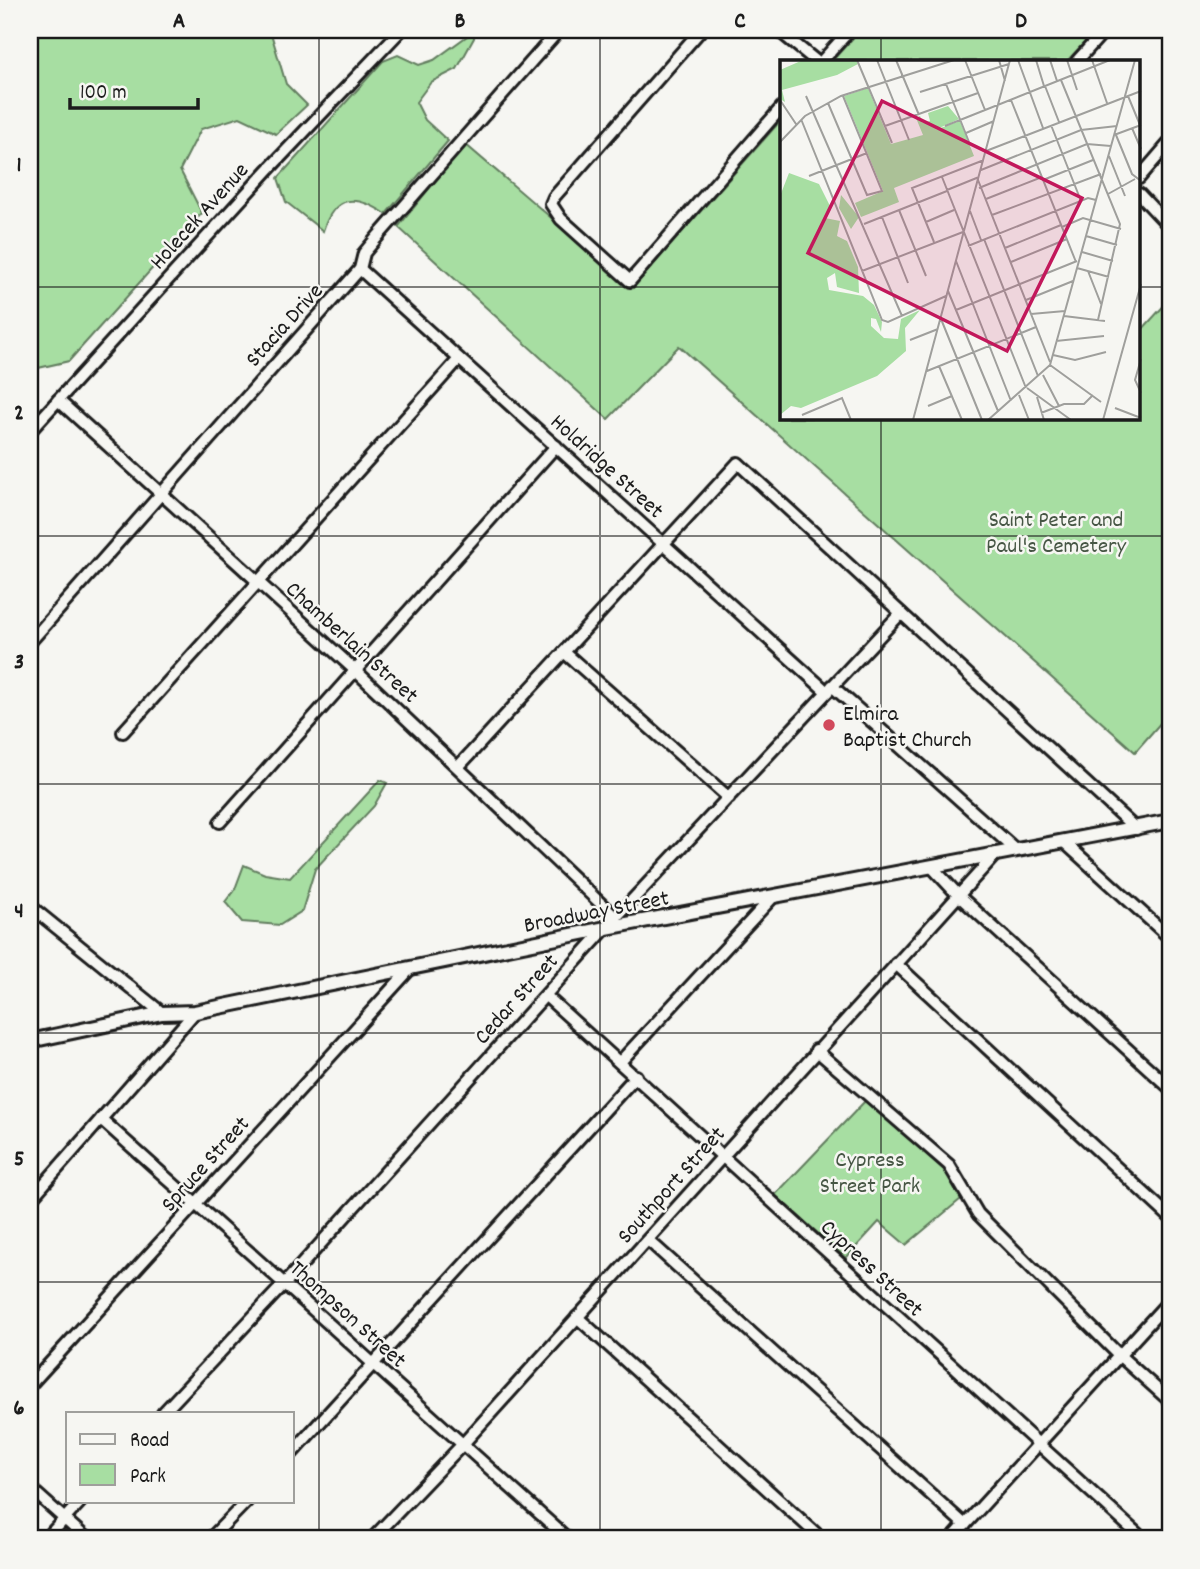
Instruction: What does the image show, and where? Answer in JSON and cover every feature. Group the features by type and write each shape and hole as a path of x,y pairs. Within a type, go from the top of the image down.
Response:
{"street":[{"name":"Holecek Avenue","path":"30,431 401,30"},
{"name":"Stacia Drive","path":"30,642 360,269 364,253 559,30"},
{"path":"701,30 551,204 561,219 630,281 780,109"},
{"path":"778,30 815,60"},
{"path":"823,60 850,30"},
{"path":"1078,60 1105,30"},
{"path":"1140,177 1170,142"},
{"path":"1140,195 1170,227"},
{"name":"Holdridge Street","path":"360,269 664,544 1016,850"},
{"path":"123,732 459,359"},
{"name":"Chamberlain Street","path":"58,400 459,766 616,918"},
{"path":"220,822 556,446"},
{"path":"459,766 738,463 1136,829"},
{"name":"Cedar Street","path":"164,1412 285,1283 606,928 901,613"},
{"path":"564,652 729,798"},
{"name":"Broadway Street","path":"30,1041 162,1013 195,1012 606,928 1170,821"},
{"path":"1063,841 1170,938"},
{"name":"Southport Street","path":"378,1537 996,854"},
{"path":"932,867 958,895 1170,1088"},
{"path":"620,1062 771,898"},
{"path":"30,906 162,1013"},
{"path":"896,964 1170,1217"},
{"name":"Spruce Street","path":"30,1385 410,969"},
{"name":"Cypress Street","path":"546,996 1036,1445 1143,1539"},
{"path":"30,1200 195,1012"},
{"path":"816,1050 950,1165 978,1214 1120,1356 1170,1401"},
{"path":"294,1450 636,1076"},
{"name":"Thompson Street","path":"102,1119 194,1205 285,1283 568,1539"},
{"path":"648,1240 960,1534 1036,1445 1170,1300"},
{"path":"577,1317 822,1539"},
{"path":"30,1488 88,1539"},
{"path":"46,1539 80,1502"},
{"path":"210,1539 246,1502"}],"green space":[{"path":"30,30 270,30 286,84 307,105 276,134 240,117 201,129 180,170 202,213 69,361 34,369 30,376"},
{"path":"860,30 1096,30 1068,60 833,60"},
{"path":"474,31 474,38 457,69 431,82 416,102 425,120 448,141 386,214 366,203 348,201 334,210 323,231 286,202 278,178 383,61 398,55 419,65 434,60"},
{"name":"Saint Peter and Paul's Cemetery","path":"780,121 780,420 1140,420 1140,332 1170,299 1170,712 1135,752 679,346 608,419 398,227 465,144 633,288"},
{"path":"380,780 387,783 374,806 315,869 302,911 280,925 242,922 225,902 235,889 244,865 265,874 290,878"},
{"name":"Cypress Street Park","path":"866,1100 946,1172 961,1199 906,1245 879,1222 846,1258 775,1195"}],"place":[{"name":"Elmira Baptist Church","path":"829,725"}]}
